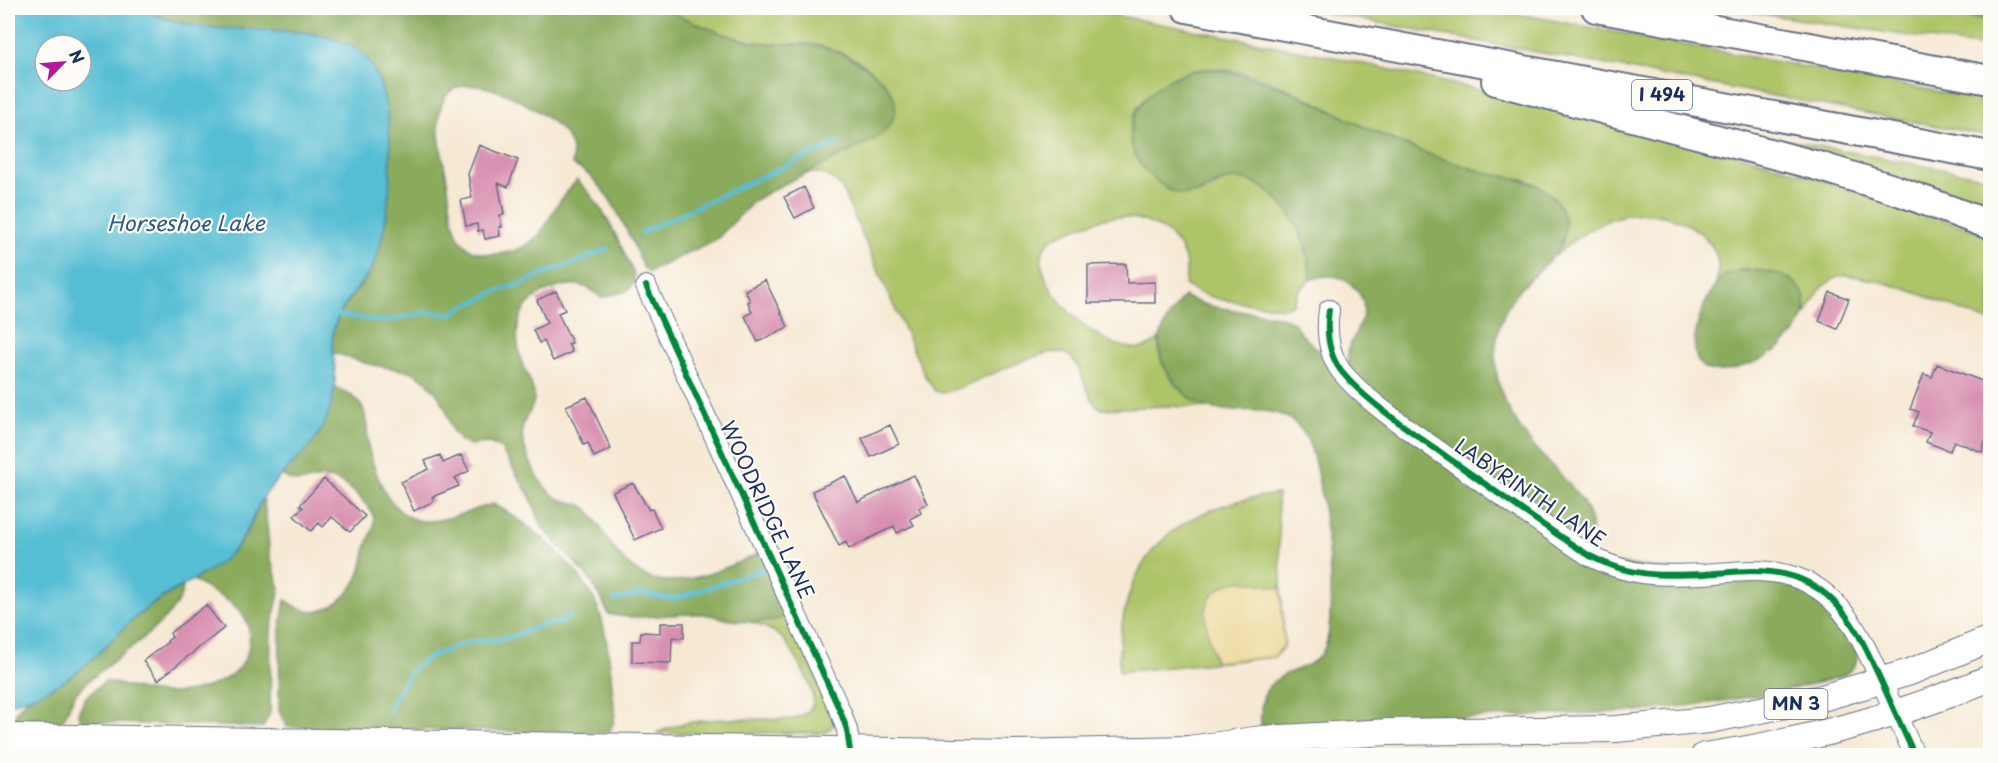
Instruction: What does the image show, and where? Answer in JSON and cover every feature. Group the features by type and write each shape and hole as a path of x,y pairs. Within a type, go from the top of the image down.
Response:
{"highway":[{"name":"I 494","path":"1187,8 1990,156"},
{"path":"1607,10 1990,60"},
{"path":"1607,10 1990,80"},
{"path":"1333,35 1535,93 1818,166 1913,196 1990,225"}],"main road":[{"name":"MN 3","path":"8,736 139,747 1016,753 1189,749 1262,739 1325,735 1648,727 1768,710 1822,698 1910,672 1990,639"},
{"name":"MN 3","path":"1704,756 1801,739 1895,714 1990,678"},
{"name":"MN 3","path":"1189,749 1240,756"}],"street":[{"name":"WOODRIDGE LANE","path":"646,286 841,713 847,730 850,751"},
{"name":"LABYRINTH LANE","path":"1329,310 1328,332 1332,353 1341,371 1433,447 1585,553 1611,566 1641,574 1669,576 1755,571 1788,575 1806,582 1832,598 1862,639 1915,756"}],"green space":[{"path":"137,8 663,8 702,26 744,40 803,44 830,49 856,61 878,77 890,91 895,105 892,121 882,134 755,200 717,239 649,272 644,268 607,195 585,172 572,165 571,145 568,139 545,116 508,95 489,88 470,86 455,89 444,99 439,118 440,139 453,219 456,231 470,249 481,253 497,254 514,251 529,243 538,236 557,205 577,180 603,212 634,274 634,284 627,291 601,298 585,287 569,285 556,288 533,299 521,316 517,338 522,363 533,388 534,397 525,419 522,437 528,457 543,485 559,499 587,508 623,559 648,578 666,581 694,578 723,569 762,552 790,615 776,620 754,622 704,614 631,617 608,614 601,597 588,577 542,527 531,498 500,447 489,443 468,445 460,441 452,430 445,407 438,395 427,382 413,372 368,364 332,352 336,322 371,269 377,256 386,219 390,177 389,136 381,87 374,72 348,46 325,36 298,32 206,28 160,17"},
{"path":"663,8 1077,8 1329,56 1533,102 1764,161 1990,235 1990,322 1901,287 1845,275 1825,285 1805,316 1805,304 1797,286 1787,278 1775,274 1741,270 1725,277 1715,287 1718,268 1715,251 1705,237 1692,227 1675,219 1657,215 1638,214 1611,219 1585,232 1554,257 1563,238 1564,221 1557,205 1538,185 1480,171 1402,144 1282,86 1262,79 1242,73 1203,69 1183,74 1160,86 1143,101 1134,115 1154,179 1170,189 1187,194 1205,191 1233,179 1255,183 1269,191 1291,216 1305,248 1309,265 1310,280 1298,292 1293,304 1284,308 1246,303 1220,299 1196,291 1185,285 1185,258 1172,237 1155,225 1125,217 1104,219 1060,235 1045,247 1042,264 1049,284 1063,305 1081,323 1103,338 1124,347 1144,348 1159,338 1162,361 1174,382 1192,398 1213,408 1167,406 1102,409 1091,398 1074,361 1068,355 1058,352 1027,359 943,393 935,391 925,376 841,187 822,174 800,175 877,138 894,101 880,78 858,61 831,49 804,44 749,41 704,27"},
{"path":"1299,8 1485,8 1990,101 1990,136"},
{"path":"1722,8 1908,8 1990,20 1990,48"},
{"path":"1908,8 1990,8 1990,20"},
{"path":"1203,69 1244,75 1263,81 1319,104 1403,144 1474,169 1531,183 1552,196 1561,208 1565,234 1557,252 1521,288 1505,312 1497,338 1496,366 1502,394 1516,422 1535,448 1576,492 1584,505 1590,518 1592,531 1589,546 1392,406 1354,373 1348,362 1348,352 1362,318 1364,307 1360,295 1349,283 1335,276 1310,280 1307,253 1300,233 1287,211 1269,192 1247,180 1235,179 1216,184 1200,192 1184,195 1163,186 1144,169 1133,150 1131,132 1135,114 1145,98 1161,85 1180,75"},
{"path":"1753,134 1990,178 1990,215 1753,138"},
{"path":"1745,270 1775,273 1795,283 1804,296 1805,312 1798,328 1784,344 1764,358 1730,370 1713,371 1702,366 1696,356 1697,327 1702,311 1708,297 1723,277"},
{"path":"1184,296 1211,306 1267,314 1294,322 1300,333 1317,349 1335,376 1581,559 1773,582 1809,592 1829,607 1848,633 1857,650 1855,665 1843,675 1796,688 1740,699 1646,711 1261,726 1262,705 1266,690 1275,681 1307,666 1316,659 1324,649 1329,632 1330,577 1319,481 1307,439 1297,425 1286,417 1260,411 1204,406 1188,397 1176,384 1162,360 1159,349 1160,338 1163,328"},
{"path":"334,387 351,395 363,409 369,450 376,472 387,496 404,514 414,519 434,521 493,504 540,536 556,550 583,581 600,614 608,651 615,714 609,733 287,727 279,711 280,630 285,600 301,609 311,611 330,607 338,602 357,579 374,524 372,514 364,502 339,482 321,478 296,482 282,475 302,455 323,426"},
{"path":"1277,494 1284,646 1274,657 1119,672 1121,633 1128,599 1139,570 1156,546 1179,527 1206,512 1239,501"},
{"path":"263,498 270,557 280,588 271,630 270,713 263,727 82,721 78,713 85,698 105,681 157,692 188,692 224,680 241,664 247,654 249,644 249,628 245,618 232,604 193,580 232,552 244,538"},
{"path":"183,586 179,599 170,613 77,692 62,721 13,720 16,712 26,700 77,672 140,613"},
{"path":"790,615 835,724 826,732 656,733 706,720 792,719 807,712 813,703 811,689 791,650 774,632 747,621 770,621"}],"sand":[{"path":"1237,581 1281,589 1284,646 1274,657 1215,662 1206,625 1208,603 1213,594 1222,587"}],"water":[{"name":"Horseshoe Lake","path":"8,8 136,8 190,25 306,33 328,37 347,44 363,55 375,73 384,97 388,125 390,156 386,216 374,263 346,303 333,330 334,390 330,410 319,433 305,452 272,485 240,542 219,564 148,607 69,678 40,693 8,704 8,401 15,376 8,333"}],"building":[{"path":"479,145 518,160 508,187 498,183 504,214 500,215 502,227 499,227 500,236 485,239 483,230 478,231 477,224 466,226 461,200 472,198 468,174"},
{"path":"804,187 814,208 795,218 784,197"},
{"path":"1126,264 1127,283 1155,282 1155,303 1088,303 1088,265"},
{"path":"765,280 788,327 758,342 745,316 752,312 745,290"},
{"path":"556,291 565,310 558,313 572,343 568,344 572,352 553,361 544,341 539,343 533,330 547,323 537,300"},
{"path":"1830,292 1849,299 1837,329 1819,321"},
{"path":"1937,364 1990,384 1990,429 1982,452 1954,441 1950,451 1926,442 1930,432 1913,426 1919,412 1910,409 1924,374 1932,377"},
{"path":"587,397 611,449 594,457 588,443 584,445 566,406"},
{"path":"890,425 899,444 871,457 862,438"},
{"path":"440,455 443,463 461,455 469,471 455,478 459,486 432,497 434,501 414,511 401,482 429,469 425,461"},
{"path":"914,475 928,504 919,508 921,513 910,519 914,525 897,533 894,526 849,549 846,542 839,546 812,491 845,476 858,502"},
{"path":"324,479 365,516 350,532 332,517 323,527 319,523 311,531 294,516 303,507 300,505"},
{"path":"633,483 649,510 652,509 661,528 635,540 613,492"},
{"path":"206,605 224,628 158,680 143,661 168,642 172,637 170,633"},
{"path":"660,623 684,623 684,638 672,637 671,663 632,662 632,641 640,641 641,632 660,633"}],"waterway":[{"path":"642,232 837,144"},
{"path":"339,315 378,321 425,312 451,314 500,290 524,283 607,249"},
{"path":"614,600 641,594 674,599 764,569"},
{"path":"389,710 412,669 433,655 469,642 508,638 542,625 562,622 570,615"}],"cycle path":[{"path":"646,286 841,713 847,730 850,751"},
{"path":"1329,310 1328,334 1333,357 1341,371 1363,394 1420,438 1590,556 1619,568 1646,574 1689,575 1746,571 1777,573 1806,582 1822,591 1836,603 1858,633 1915,756"}]}
